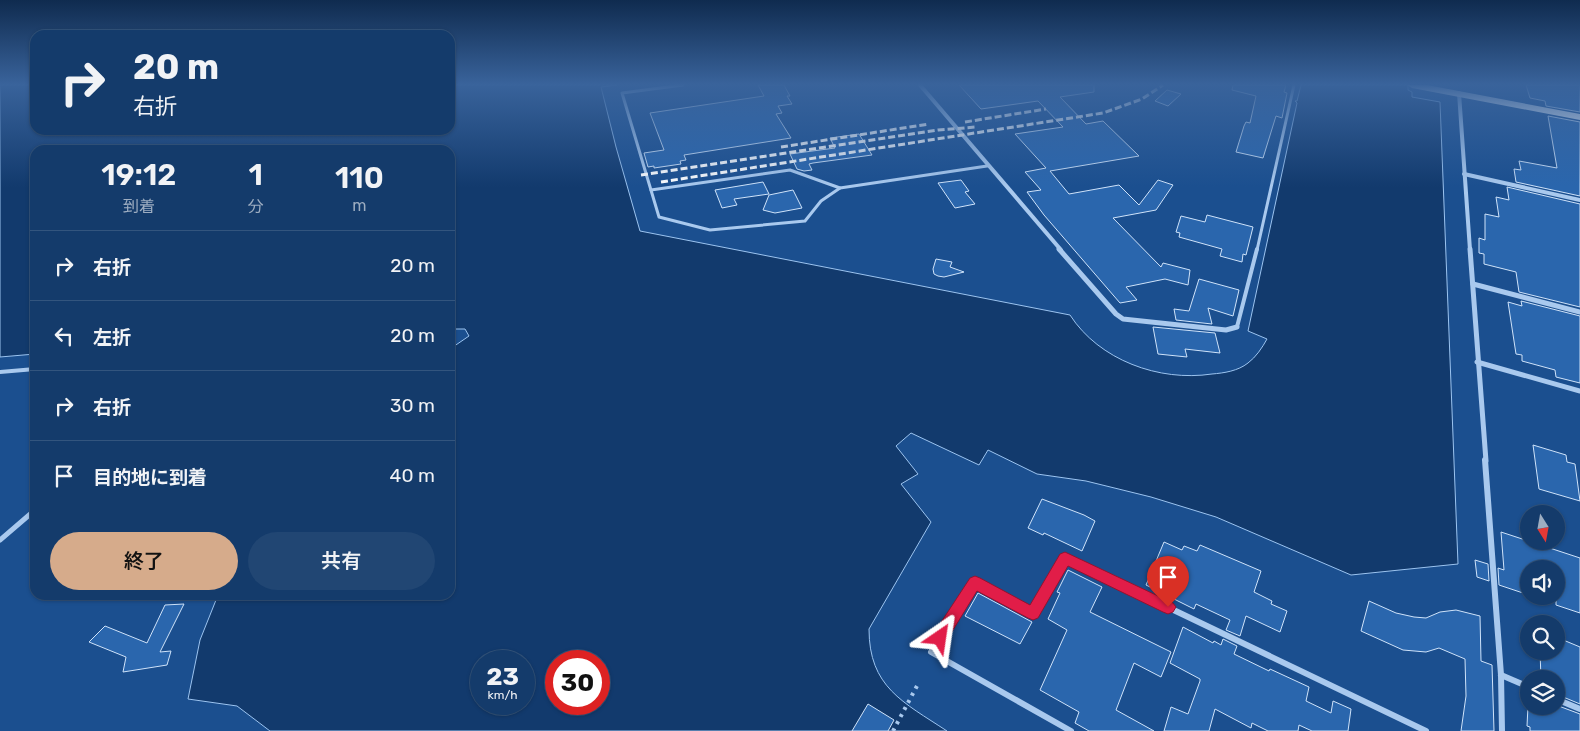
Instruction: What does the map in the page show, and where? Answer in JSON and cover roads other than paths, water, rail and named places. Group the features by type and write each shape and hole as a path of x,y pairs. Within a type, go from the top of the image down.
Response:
{"street":[{"path":"948,119 1116,314 1123,319 1226,330 1237,327"},
{"path":"1461,119 1501,675 1502,731"},
{"path":"1464,174 1580,200"},
{"path":"1473,284 1580,312"},
{"path":"1478,362 1580,391"},
{"path":"1072,731 931,652 975,582 1033,614 1065,558 1426,731"},
{"path":"1501,675 1520,683"},
{"path":"1565,703 1580,710"}],"lane":[{"path":"630,119 659,217 710,230 805,221 821,201 840,188 987,166"},
{"path":"1237,327 1260,239 1286,119"},
{"path":"651,190 790,170 840,188"},
{"path":"0,372 30,369"},
{"path":"0,540 30,514"}],"water":[{"path":"0,119 30,119 30,135 455,135 455,119 609,119 640,231 1070,315 1082,331 1114,356 1151,371 1192,376 1221,373 1240,368 1254,358 1267,339 1248,331 1294,119 1441,119 1458,564 1351,575 1216,517 1151,497 1086,481 1037,474 988,450 979,465 911,433 896,446 918,474 901,484 931,522 869,629 871,649 875,665 882,679 892,691 916,711 947,731 270,731 237,706 188,699 200,640 216,600 455,600 455,346 469,336 465,329 455,329 455,145 30,145 30,354 0,357"}],"railway":[{"path":"965,122 983,119"},
{"path":"661,182 1064,119"},
{"path":"781,147 929,124"},
{"path":"641,175 938,130 976,127"}]}
